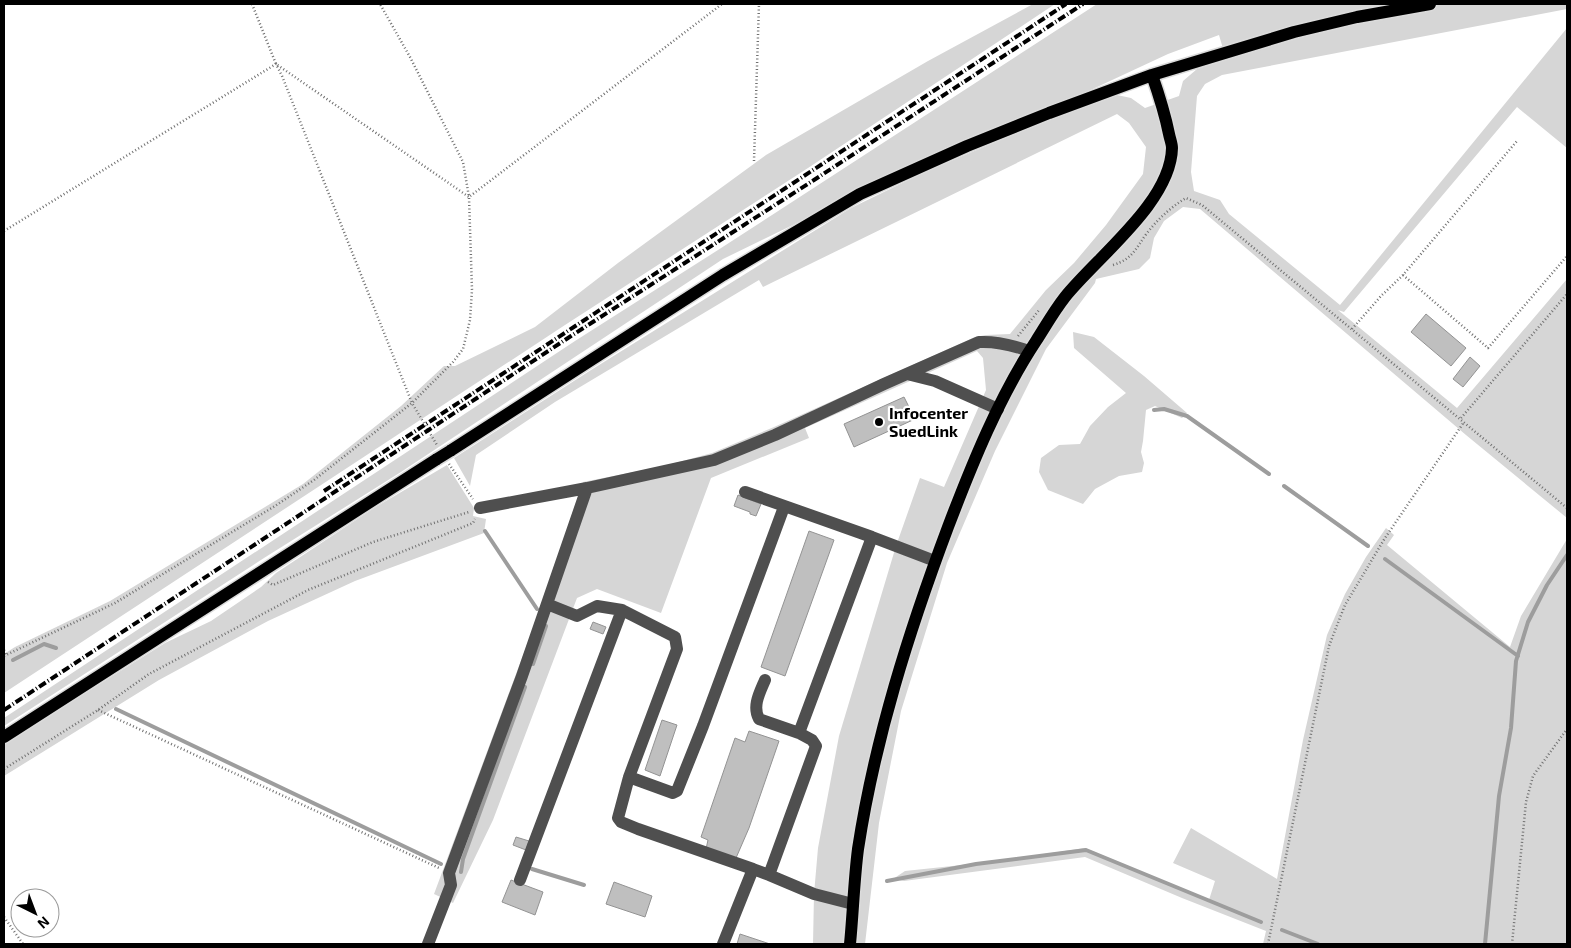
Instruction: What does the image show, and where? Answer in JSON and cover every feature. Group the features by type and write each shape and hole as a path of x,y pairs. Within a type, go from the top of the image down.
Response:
{"main road":[{"path":"4,737 724,275 860,194 967,146 1152,75 1294,32 1357,17 1430,4"},
{"path":"850,944 858,851 884,725 935,561 988,426 1029,351 1064,298 1141,215 1164,182 1172,148 1166,118 1152,75"}],"lane":[{"path":"480,508 587,488 714,460 775,435 979,342 1011,344 1029,351"},
{"path":"908,374 935,381 998,409"},
{"path":"428,944 451,885 450,873 522,676 587,488"},
{"path":"745,492 935,561"},
{"path":"630,776 673,793 677,791 784,506"},
{"path":"799,734 872,537"},
{"path":"546,604 577,616 597,606 622,610 675,637 677,649 630,776 618,818 621,822 753,869 814,894 854,904"},
{"path":"520,880 622,610"},
{"path":"765,680 755,707 759,719 812,740 816,746 769,875"},
{"path":"723,944 753,869"}],"path":[{"path":"252,4 412,403 443,454 480,508"},
{"path":"4,650 5,656 115,603 275,506 314,480 412,403 453,362 463,348 470,320 472,290 469,197 463,162 410,57 380,4"},
{"path":"469,197 722,4"},
{"path":"754,161 759,4"},
{"path":"276,64 469,197"},
{"path":"4,231 276,64"},
{"path":"1352,329 1381,296 1403,275 1517,141"},
{"path":"1112,265 1132,256 1147,233 1172,207 1186,198 1202,205 1461,418 1567,508"},
{"path":"1403,275 1488,348 1567,256"},
{"path":"1461,418 1567,294"},
{"path":"1268,944 1328,646 1345,605 1385,538 1464,422"},
{"path":"257,575 273,585 374,542 480,508"},
{"path":"4,769 98,710 149,674 308,590 473,523 480,508"},
{"path":"98,710 450,873"},
{"path":"1512,944 1526,802 1533,776 1567,729"},
{"path":"4,917 23,944"}],"shaded area":[{"path":"1033,4 1055,4 808,168 4,693 4,654 110,601 303,484 401,406 444,366 455,366 535,327 618,263 766,155 928,61"},
{"path":"1097,4 1567,4 1567,9 1222,75 1205,84 1197,96 1191,172 1194,191 1220,200 1229,214 1340,305 1567,28 1567,148 1517,107 1344,312 1338,310 1457,408 1567,279 1567,518 1466,435 1200,209 1183,207 1164,221 1154,238 1150,258 1139,269 1096,279 1095,283 1046,349 995,451 947,563 901,711 879,823 865,944 813,944 814,894 818,848 839,736 896,546 920,478 944,487 986,390 983,358 977,351 805,428 809,438 711,478 661,613 597,589 577,598 493,820 453,903 434,894 538,615 583,482 664,466 712,453 975,337 1010,334 1046,290 1074,263 1106,225 1143,174 1146,147 1129,123 1117,114 763,287 759,280 555,402 476,455 470,486 454,458 851,208 927,171 1043,122 1117,95 1131,98 1145,108 1179,96 1183,81 1197,69 1226,59 1219,35 1168,54 1067,101 867,189 723,259 401,472 4,726 4,718 575,341"},
{"path":"1073,332 1094,337 1187,413 1182,418 1155,406 1146,410 1141,452 1144,463 1142,472 1119,476 1095,489 1083,504 1048,490 1039,472 1041,458 1059,445 1080,444 1090,426 1108,407 1126,393 1074,348"},
{"path":"447,465 474,508 473,516 486,519 484,533 355,581 268,621 159,680 4,776 4,744 165,643 211,621 261,587 276,573 374,508"},
{"path":"1386,528 1394,535 1387,545 1510,647 1521,616 1567,539 1567,944 1263,944 1266,931 1085,857 904,881 893,879 905,871 990,862 1085,848 1209,900 1215,881 1173,863 1191,828 1277,879 1303,740 1327,635 1345,594 1366,557"}],"building":[{"path":"1426,314 1466,348 1451,366 1411,332"},
{"path":"1470,357 1480,366 1463,387 1453,379"},
{"name":"Infocenter SuedLink","path":"904,397 915,419 854,447 844,424"},
{"path":"738,495 761,504 756,516 734,506"},
{"path":"809,531 834,540 785,676 761,667"},
{"path":"593,622 606,627 603,634 590,629"},
{"path":"662,720 677,725 660,776 645,770"},
{"path":"749,731 779,741 749,828 736,858 706,849 708,840 701,837 735,738 745,742"},
{"path":"516,837 529,841 526,850 513,845"},
{"path":"511,880 543,892 535,915 502,902"},
{"path":"614,882 652,896 645,917 606,904"},
{"path":"740,934 770,944 737,944"}],"waterway":[{"path":"1154,410 1164,409 1187,416 1269,474"},
{"path":"1284,486 1368,546"},
{"path":"485,531 537,609"},
{"path":"1485,944 1499,796 1511,728 1516,661 1528,622 1547,585 1567,555"},
{"path":"1385,559 1518,656"},
{"path":"533,664 546,626"},
{"path":"13,660 44,644 56,648"},
{"path":"461,872 463,859 525,687"},
{"path":"116,709 441,864"},
{"path":"887,881 976,864 1086,850 1261,922"},
{"path":"532,869 584,885"},
{"path":"1282,930 1318,944"}],"railway":[{"path":"324,491 1066,4"},
{"path":"4,710 571,336 1083,4"}],"place":[{"name":"Infocenter SuedLink","path":"879,422"}]}
